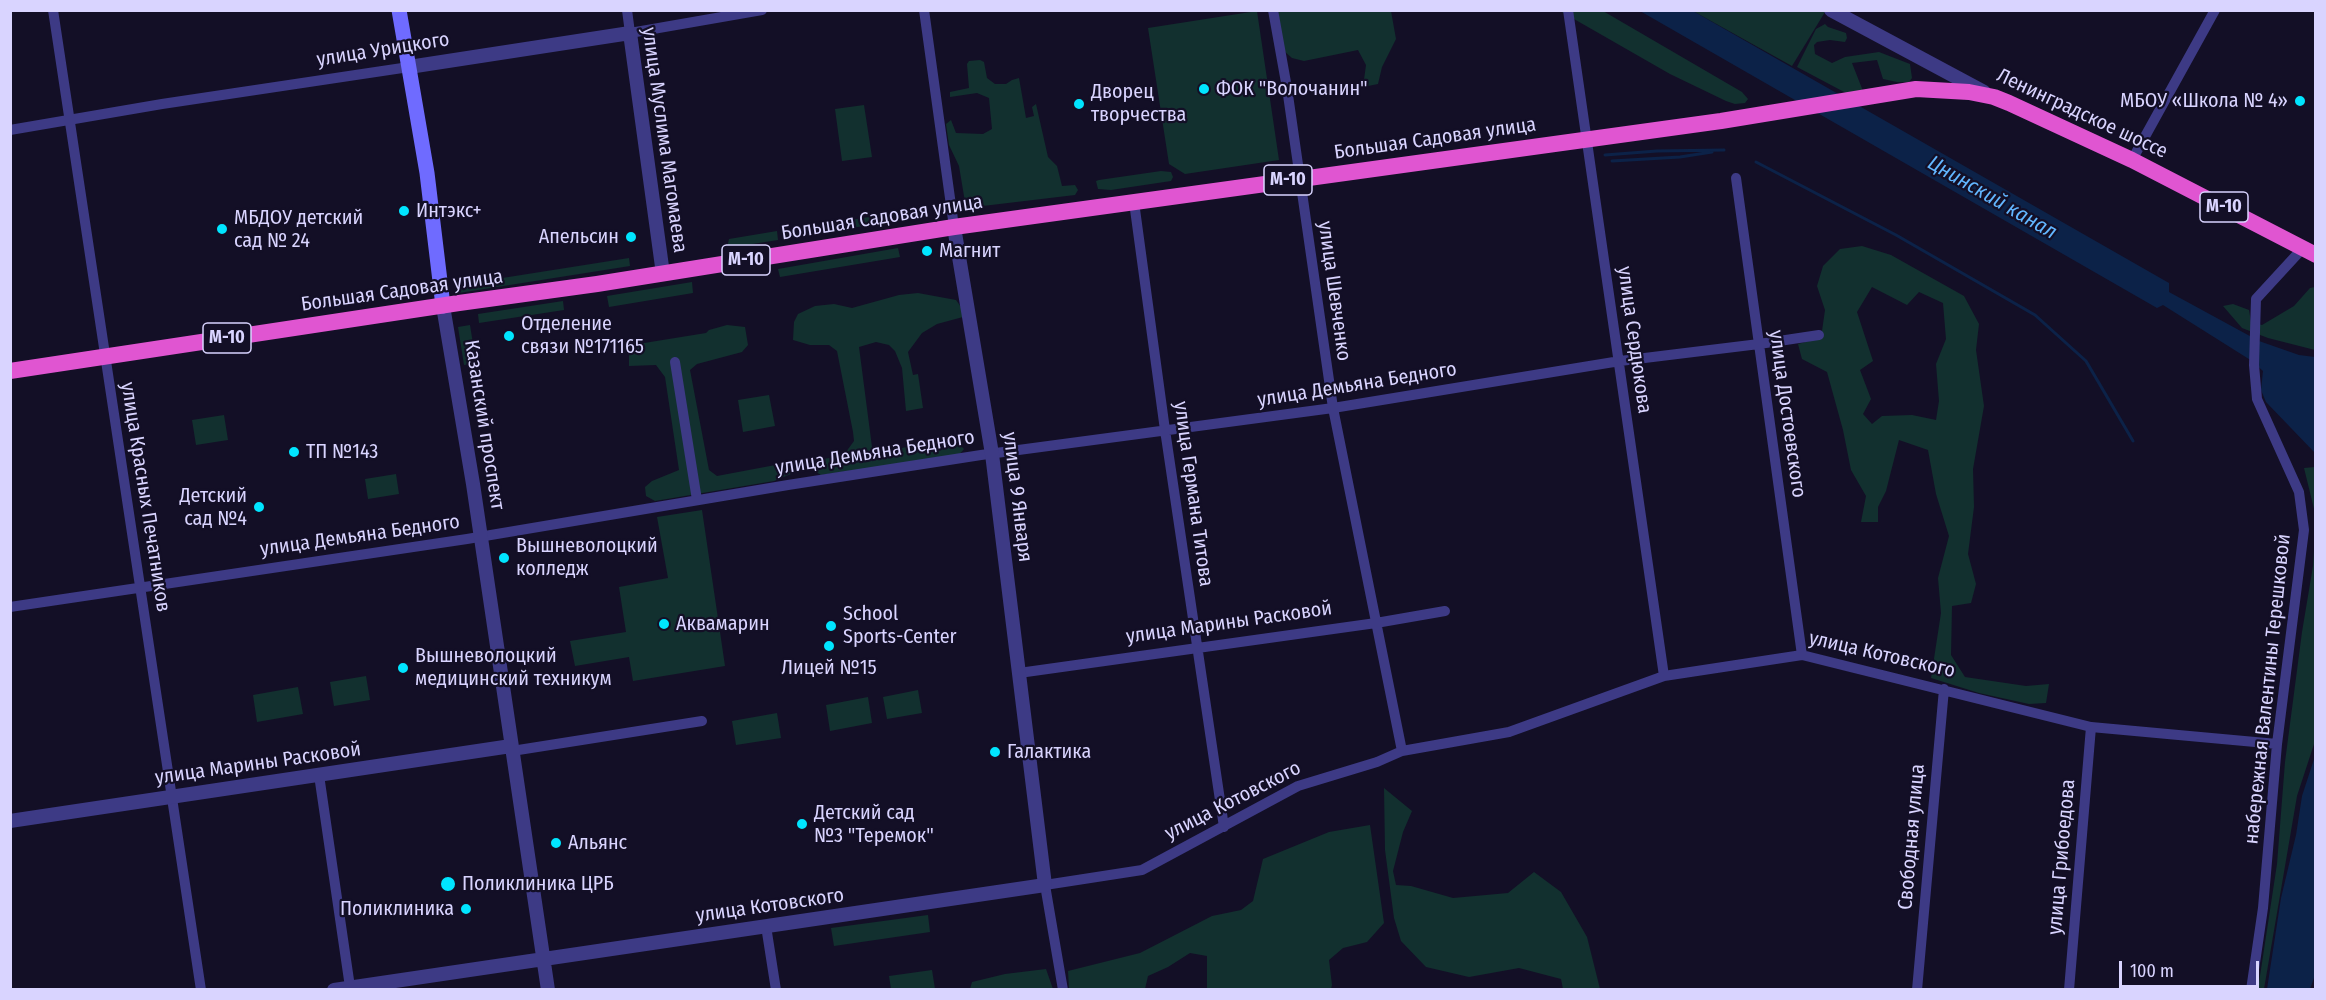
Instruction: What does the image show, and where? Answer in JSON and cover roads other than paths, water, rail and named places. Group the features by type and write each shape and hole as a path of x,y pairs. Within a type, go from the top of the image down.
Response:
{"highway":[{"name":"Большая Садовая улица","path":"10,371 663,274 954,227 1586,140 1927,89"},
{"name":"М-10","path":"1927,89 1969,92 1994,97"},
{"name":"Ленинградское шоссе","path":"1994,97 2132,160 2309,252"}],"main road":[{"name":"Казанский проспект","path":"399,10 427,173 443,306"}],"street":[{"name":"улица Красных Печатников","path":"53,10 201,990"},
{"name":"улица Муслима Магомаева","path":"627,10 663,274"},
{"name":"улица Урицкого","path":"10,130 630,33 762,10"},
{"name":"улица 9 Января","path":"924,10 954,227 992,454 1045,885 1063,990"},
{"name":"улица Шевченко","path":"1273,10 1287,88 1333,408 1402,751"},
{"name":"улица Сердюкова","path":"1568,10 1664,676"},
{"path":"2132,160 2215,10"},
{"name":"Ленинградское шоссе","path":"1833,11 1994,97"},
{"path":"1927,89 1933,74 1932,64"},
{"name":"улица Достоевского","path":"1736,178 1802,655"},
{"name":"улица Германа Титова","path":"1134,202 1165,430 1224,827"},
{"name":"набережная Валентины Терешковой","path":"2251,990 2263,908 2277,744 2304,530 2300,492 2257,399 2254,365 2256,299 2309,252"},
{"name":"Казанский проспект","path":"443,306 548,990"},
{"name":"улица Демьяна Бедного","path":"10,607 480,537 992,454 1333,408 1620,361 1819,335"},
{"path":"675,362 697,500"},
{"name":"улица Марины Расковой","path":"1019,673 1376,623 1445,611"},
{"name":"улица Котовского","path":"334,990 1142,870 1298,786 1377,762 1402,751 1509,732 1664,676 1802,655 2091,727 2277,744"},
{"name":"Свободная улица","path":"1917,990 1944,689"},
{"name":"улица Марины Расковой","path":"10,821 702,721"},
{"name":"улица Грибоедова","path":"2069,990 2091,727"},
{"path":"319,775 350,987"},
{"path":"766,926 776,990"}],"water":[{"name":"Цнинский канал","path":"1640,11 1693,11 2169,283 2169,292 2259,341 2299,355 2315,357 2315,453 2266,402 2261,390 2263,371 2252,361 2163,305 2157,308"},
{"path":"2315,756 2315,975 2310,989 2267,989 2281,898 2296,835 2302,796"}],"waterway":[{"path":"1605,155 1657,151 1724,150"},
{"path":"1612,161 1680,157 1712,152"},
{"path":"1756,162 1896,235 2035,315 2086,361 2133,441"}],"place":[{"name":"ФОК \"Волочанин\"","path":"1204,89"},
{"name":"МБОУ «Школа № 4»","path":"2300,101"},
{"name":"Дворец творчества","path":"1079,104"},
{"name":"Интэкс+","path":"404,211"},
{"name":"МБДОУ детский сад № 24","path":"222,229"},
{"name":"Апельсин","path":"631,237"},
{"name":"Магнит","path":"927,251"},
{"name":"Отделение связи №171165","path":"509,336"},
{"name":"ТП №143","path":"294,452"},
{"name":"Детский сад №4","path":"259,507"},
{"name":"Вышневолоцкий колледж","path":"504,558"},
{"name":"Аквамарин","path":"664,624"},
{"name":"School Sports-Center","path":"831,626"},
{"name":"Лицей №15","path":"829,646"},
{"name":"Вышневолоцкий медицинский техникум","path":"403,668"},
{"name":"Галактика","path":"995,752"},
{"name":"Детский сад №3 \"Теремок\"","path":"802,824"},
{"name":"Альянс","path":"556,843"},
{"name":"Поликлиника ЦРБ","path":"448,884"},
{"name":"Поликлиника","path":"466,909"}]}
